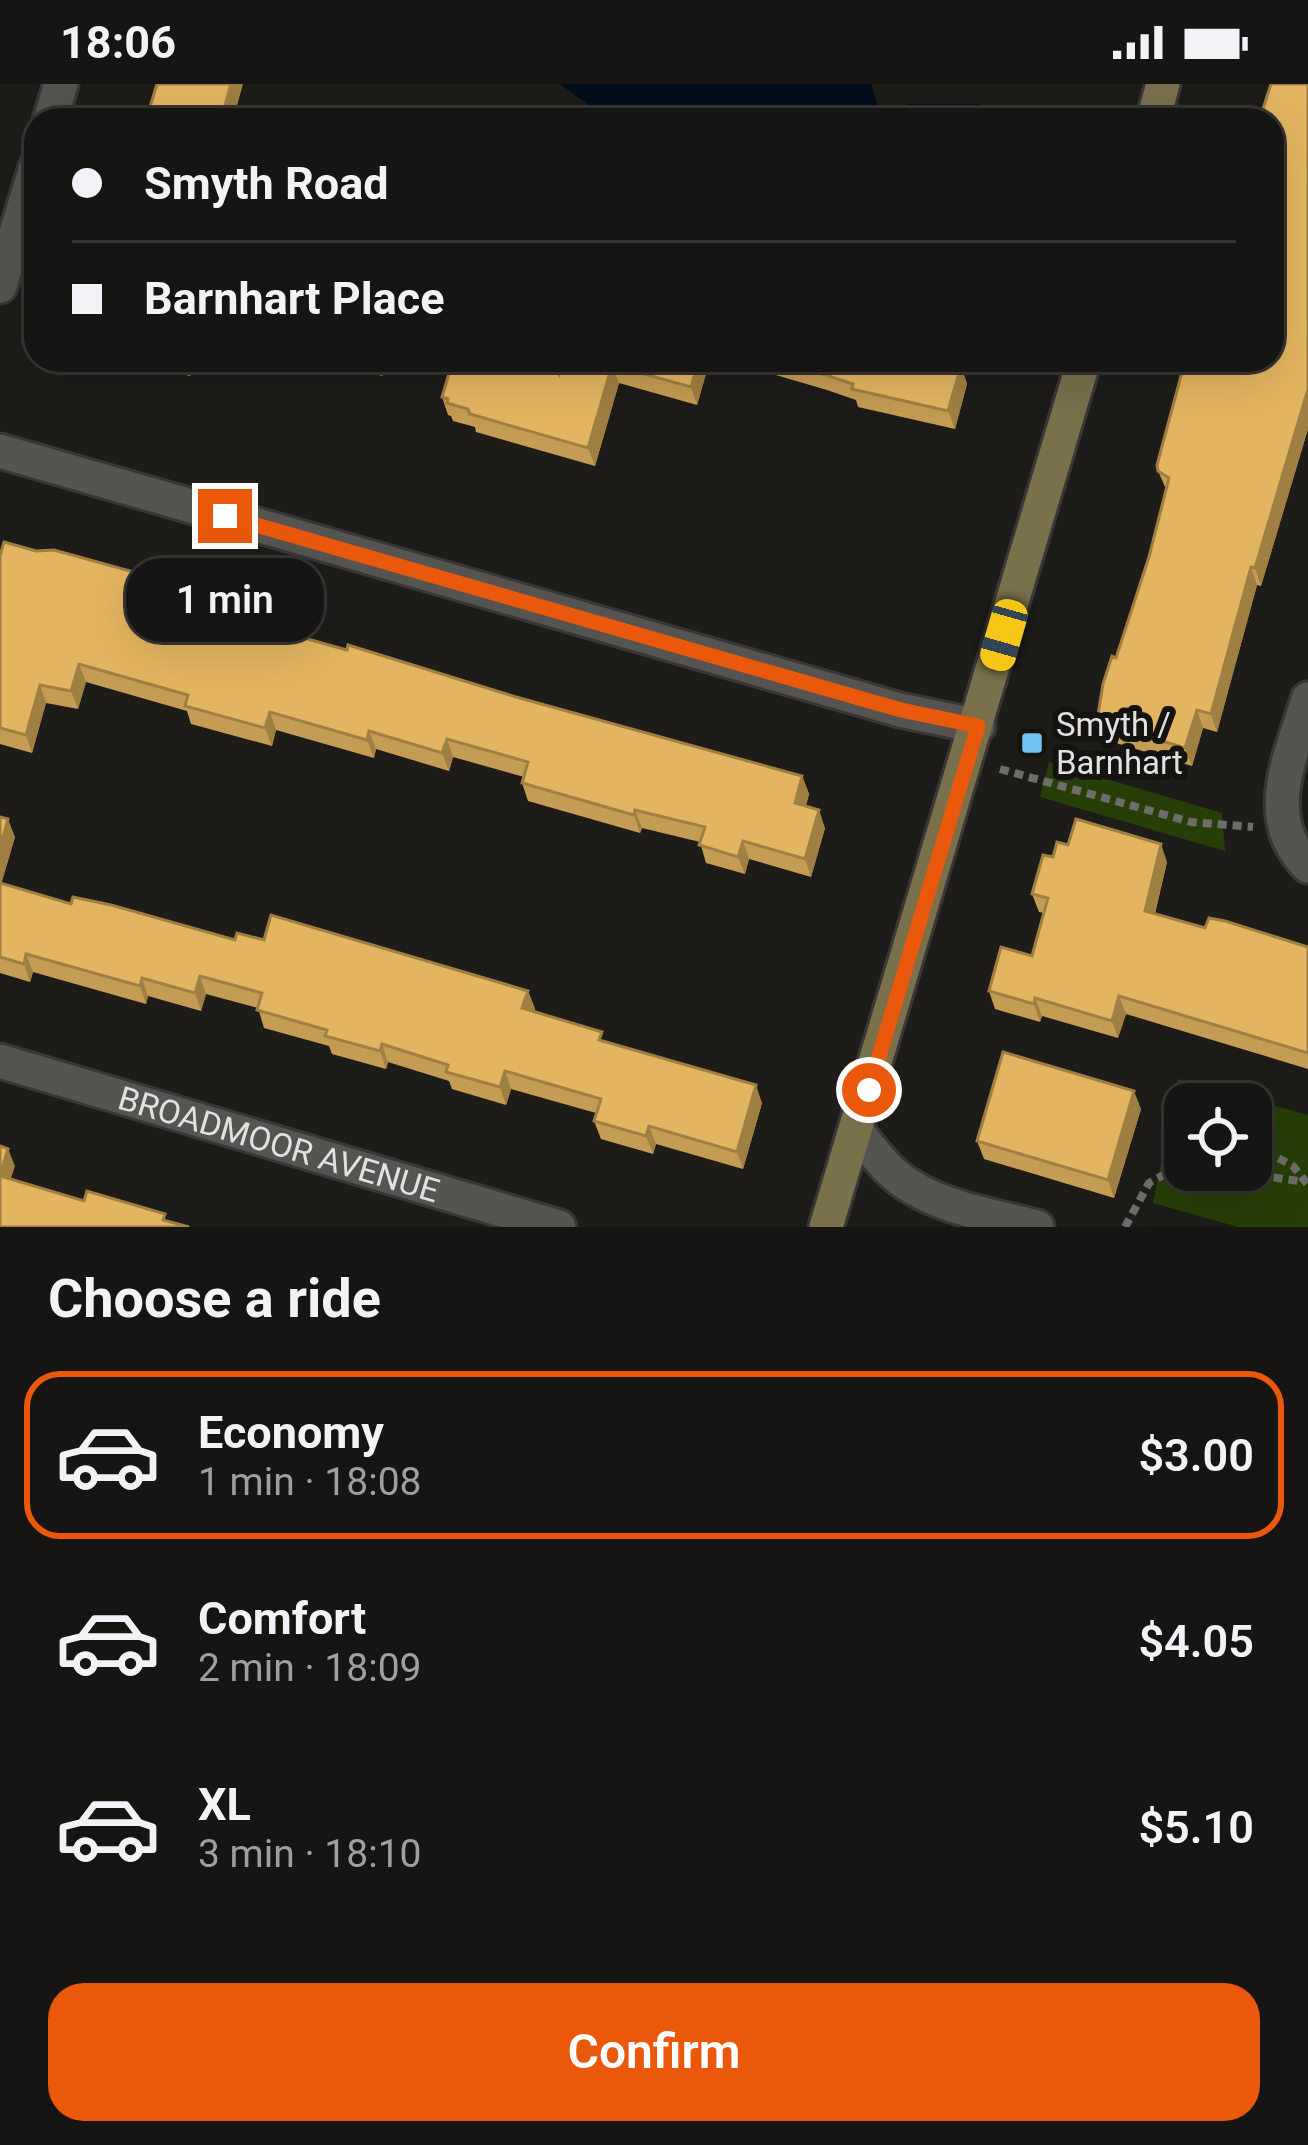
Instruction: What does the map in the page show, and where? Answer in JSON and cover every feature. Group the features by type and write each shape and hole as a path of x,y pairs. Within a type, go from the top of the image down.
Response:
{"main road":[{"path":"826,1227 1081,372"}],"street":[{"path":"0,286 24,207"},
{"path":"0,451 878,704 978,726"},
{"path":"1308,699 1280,796 1285,829 1308,866"},
{"name":"BROADMOOR AVENUE","path":"0,1061 559,1227"},
{"path":"857,1132 894,1174 990,1220"},
{"path":"944,1227 990,1220 1037,1227"}],"path":[{"path":"967,760 1191,822 1285,829"},
{"path":"1272,1153 1293,1166 1307,1184"},
{"path":"1125,1227 1148,1184 1164,1175"},
{"path":"1272,1177 1307,1184"}],"green space":[{"path":"1049,762 1222,813 1225,851 1040,797"},
{"path":"1272,1105 1308,1115 1308,1227 1238,1227 1153,1203 1164,1148 1164,1191 1272,1191"}],"water":[{"path":"560,84 871,84 879,108 593,108"},
{"path":"911,104 979,104 981,108 885,108"}],"building":[{"path":"157,84 231,84 224,108 150,108"},
{"path":"1271,84 1308,84 1308,389 1255,568 1251,567 1211,714 1197,710 1185,748 1097,721 1103,684 1149,557 1169,478 1157,465 1182,372 1284,372 1284,108 1263,108"},
{"path":"449,372 610,372 588,448 470,414 442,397"},
{"path":"637,372 695,372 691,387"},
{"path":"816,372 959,372 948,411 852,389 853,384"},
{"path":"4,542 141,574 130,616 222,641 229,617 347,650 348,645 802,776 795,803 819,810 805,859 743,841 738,857 699,845 705,827 635,810 634,815 522,783 528,762 447,739 442,753 369,731 367,740 270,712 265,728 185,706 188,695 79,664 71,691 40,685 26,735 0,728 0,556"},
{"path":"0,817 8,819 0,848"},
{"path":"1076,819 1161,844 1145,911 1205,928 1209,918 1225,921 1308,947 1308,1053 1119,996 1112,1021 1035,998 1034,1004 989,991 1001,947 1032,956 1048,898 1032,894 1043,855 1053,857 1057,842 1068,845"},
{"path":"0,883 71,904 73,897 111,905 235,940 237,933 264,940 271,915 528,991 522,1008 602,1032 599,1040 756,1085 737,1152 649,1126 646,1136 594,1121 601,1099 505,1071 500,1087 446,1072 448,1065 382,1044 380,1051 325,1036 327,1030 257,1010 262,993 200,976 195,993 142,978 140,986 26,954 24,964 0,957"},
{"path":"1003,1052 1134,1091 1108,1180 977,1141"},
{"path":"0,1146 8,1149 0,1176"},
{"path":"0,1176 84,1201 87,1191 165,1214 163,1220 189,1227 0,1227"}],"place":[{"name":"Smyth / Barnhart","path":"1032,743"}],"route":[{"path":"225,516 901,710 978,726 869,1090"}]}
